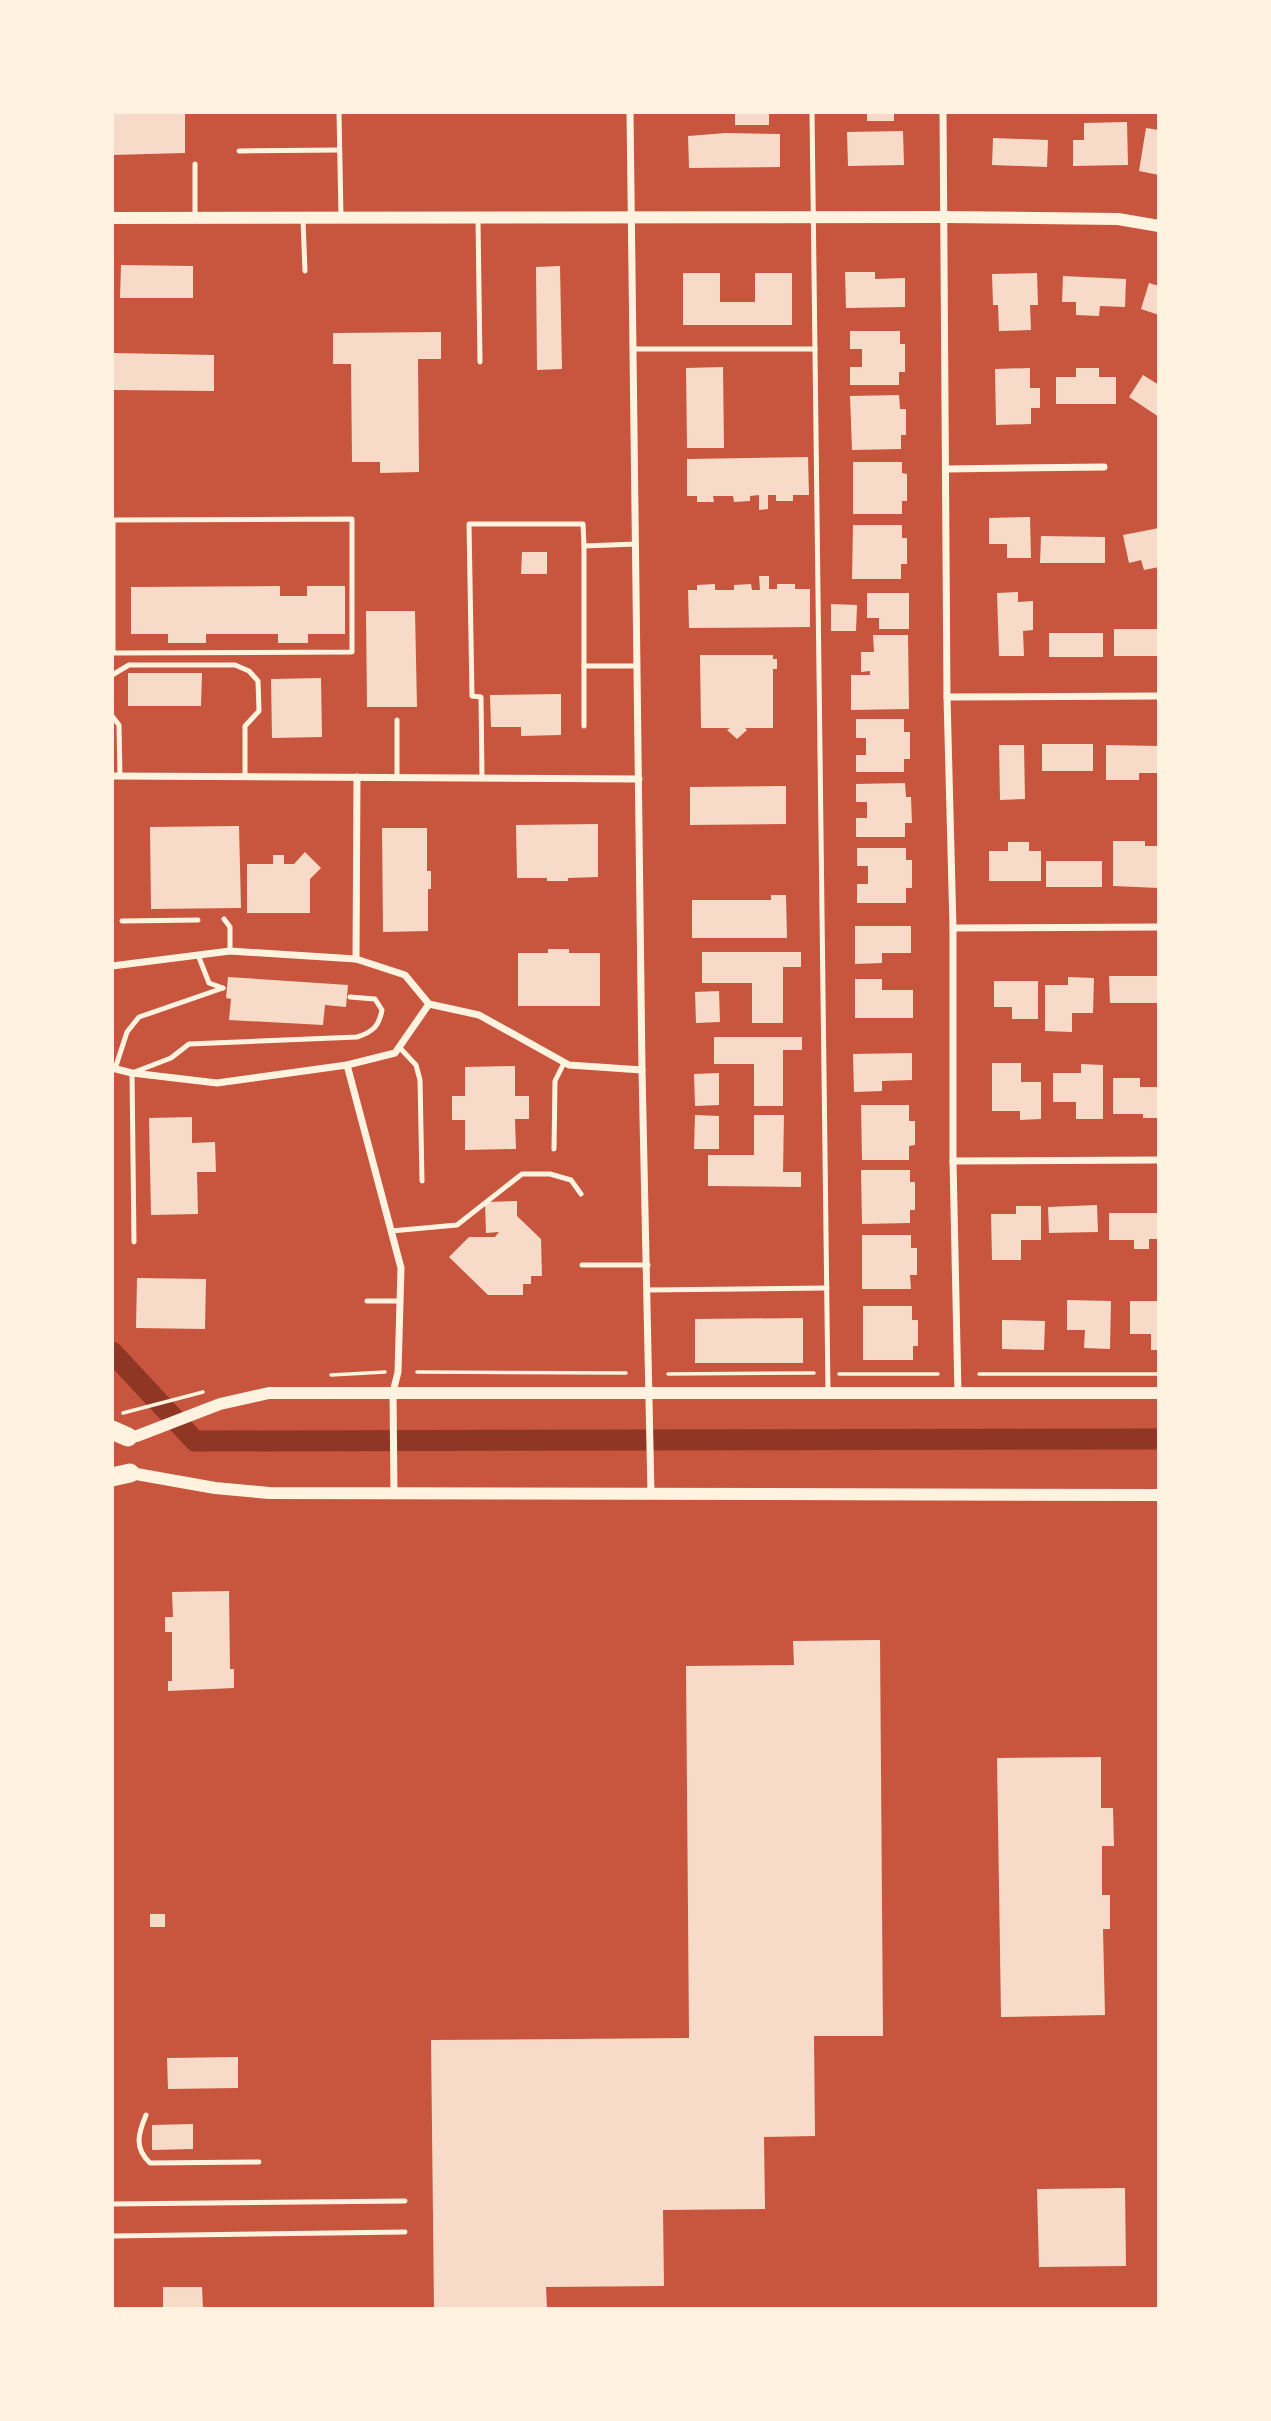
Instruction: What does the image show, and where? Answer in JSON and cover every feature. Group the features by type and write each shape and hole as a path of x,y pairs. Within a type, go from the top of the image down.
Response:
{"street":[{"path":"630,112 642,1070 651,1494"},
{"path":"943,112 947,697 953,928 953,1161 958,1393"},
{"path":"112,218 944,216 1118,219 1159,226"},
{"path":"946,469 1104,467"},
{"path":"947,697 1159,696"},
{"path":"116,776 639,779"},
{"path":"356,959 357,777"},
{"path":"953,928 1159,927"},
{"path":"112,966 230,951 356,959 405,975 429,1004 479,1015 569,1065 642,1070"},
{"path":"114,1068 132,1073 217,1083 347,1065 395,1053 429,1004"},
{"path":"347,1065 401,1268 398,1372 393,1392 394,1494"},
{"path":"953,1161 1159,1160"},
{"path":"117,1435 161,1427 220,1404 269,1393 1159,1393"},
{"path":"118,1473 215,1488 270,1493 1159,1495"}],"lane":[{"path":"339,112 341,217"},
{"path":"812,112 828,1393"},
{"path":"239,151 339,150"},
{"path":"195,164 195,217"},
{"path":"478,216 480,362"},
{"path":"303,217 304,271"},
{"path":"633,349 815,349"},
{"path":"352,519 352,652 113,653 112,594 113,520 352,519"},
{"path":"482,777 481,697 472,696 468,524 583,524 584,726"},
{"path":"584,546 636,544"},
{"path":"112,675 129,665 235,666 248,671 258,681 259,711 245,726 245,776"},
{"path":"584,667 637,666"},
{"path":"112,716 119,725 116,776"},
{"path":"397,720 397,777"},
{"path":"224,919 230,928 230,951"},
{"path":"122,921 198,920"},
{"path":"114,1068 127,1032 139,1017 223,988 209,983 198,955"},
{"path":"134,1242 132,1073 172,1058 189,1045 357,1037 370,1033 380,1023 382,1010 375,999 350,998"},
{"path":"399,1047 416,1065 420,1080 422,1181"},
{"path":"554,1149 555,1082 565,1063"},
{"path":"391,1231 457,1225 522,1174 550,1174 571,1180 581,1194"},
{"path":"582,1265 648,1265"},
{"path":"648,1290 827,1288"},
{"path":"367,1301 400,1301"},
{"path":"146,2115 139,2132 138,2147 149,2163 259,2162"},
{"path":"112,2204 405,2201"},
{"path":"112,2235 405,2232"}],"path":[{"path":"417,1372 626,1373"},
{"path":"668,1374 820,1373"},
{"path":"837,1374 938,1374"},
{"path":"979,1374 1159,1374"},
{"path":"112,1412 124,1413 153,1407 176,1398"}],"building":[{"path":"112,112 185,112 185,153 112,155"},
{"path":"735,112 769,112 769,125 735,125"},
{"path":"867,112 894,112 894,121 867,121"},
{"path":"1127,122 1128,165 1073,166 1073,140 1084,140 1084,123"},
{"path":"1146,128 1159,130 1159,175 1139,171"},
{"path":"903,131 904,165 848,166 847,132"},
{"path":"726,133 780,134 780,167 689,168 688,136"},
{"path":"993,138 1048,140 1047,167 992,165"},
{"path":"121,265 193,266 193,298 120,298"},
{"path":"560,266 562,369 537,370 536,267"},
{"path":"845,272 875,272 875,279 905,278 905,307 846,308"},
{"path":"683,273 720,273 720,302 755,302 755,273 792,273 792,325 683,325"},
{"path":"1037,273 1038,305 1030,305 1031,330 999,331 998,305 993,305 992,274"},
{"path":"1063,276 1126,279 1125,307 1100,306 1099,316 1076,315 1076,302 1062,302"},
{"path":"1149,283 1159,286 1159,315 1141,309"},
{"path":"850,331 900,331 900,344 905,344 905,372 899,372 899,385 850,385 850,367 862,367 862,349 850,349"},
{"path":"441,332 441,359 418,359 419,472 380,473 380,462 352,462 351,364 333,364 333,333"},
{"path":"114,353 214,355 214,391 113,390"},
{"path":"723,367 724,448 687,448 686,368"},
{"path":"1030,368 1030,388 1040,388 1040,408 1031,408 1031,424 996,425 995,369"},
{"path":"1076,368 1099,368 1099,377 1116,377 1116,404 1056,404 1056,377 1076,377"},
{"path":"1143,375 1159,385 1159,417 1129,397"},
{"path":"899,395 900,409 906,409 906,435 901,435 901,449 852,450 850,396"},
{"path":"808,457 809,495 793,495 793,501 776,501 776,495 768,495 768,509 759,510 759,495 750,496 750,501 734,502 733,496 713,496 714,502 697,502 697,496 687,496 687,459"},
{"path":"853,462 902,462 902,473 907,474 907,501 902,501 902,514 853,514"},
{"path":"1030,517 1031,558 1007,558 1007,544 989,544 989,518"},
{"path":"853,525 902,525 902,538 907,538 907,564 901,564 901,579 852,579"},
{"path":"1159,528 1159,567 1144,570 1141,560 1129,563 1123,535"},
{"path":"1041,536 1105,537 1105,563 1040,563"},
{"path":"522,552 547,552 547,574 521,574"},
{"path":"759,576 769,576 769,589 777,589 777,584 795,584 795,589 810,589 810,627 689,628 688,590 697,590 697,585 715,584 715,590 734,590 734,585 751,584 752,590 760,590"},
{"path":"280,586 280,596 307,596 307,586 345,586 345,634 308,634 308,643 278,643 278,634 206,634 206,643 168,643 168,634 131,634 131,587"},
{"path":"1018,592 1018,602 1033,601 1033,630 1023,631 1024,656 999,656 997,593"},
{"path":"867,593 909,593 909,629 879,629 879,618 867,618"},
{"path":"831,604 857,605 856,631 831,631"},
{"path":"366,611 415,611 417,707 367,707"},
{"path":"1114,629 1159,629 1159,656 1114,656"},
{"path":"1049,633 1103,633 1103,657 1049,657"},
{"path":"873,635 908,635 909,709 851,710 851,675 870,675 870,671 861,672 861,652 874,652"},
{"path":"700,655 773,655 773,659 777,659 777,669 773,669 773,728 745,728 747,730 737,739 727,730 730,728 701,728"},
{"path":"128,673 202,673 201,706 128,706"},
{"path":"321,678 322,737 272,738 271,679"},
{"path":"561,694 561,735 521,736 521,727 491,727 490,695"},
{"path":"856,719 904,719 904,732 910,732 910,759 904,759 904,772 856,772 856,755 866,755 866,738 856,738"},
{"path":"1042,744 1093,744 1093,771 1042,771"},
{"path":"999,745 1024,745 1025,799 1000,800"},
{"path":"1106,745 1159,746 1159,773 1139,773 1139,780 1106,780"},
{"path":"905,783 906,797 911,797 912,823 905,823 905,837 856,837 856,818 867,818 867,802 856,802 856,784"},
{"path":"786,786 786,824 690,825 690,787"},
{"path":"598,824 598,877 568,878 568,881 517,878 516,825"},
{"path":"239,826 241,908 151,909 150,827"},
{"path":"382,828 427,828 427,871 431,871 428,931 383,932"},
{"path":"1113,841 1145,841 1145,846 1159,846 1159,888 1113,886"},
{"path":"1008,842 1029,842 1029,851 1041,851 1041,881 989,881 989,851 1008,851"},
{"path":"857,848 906,848 906,860 912,860 912,888 906,888 906,903 857,903 857,884 868,884 868,866 857,866"},
{"path":"305,852 321,868 310,879 310,913 247,913 247,864 273,864 273,855 284,855 284,864 294,864"},
{"path":"1046,861 1102,861 1102,887 1046,887"},
{"path":"771,895 786,895 787,938 692,938 692,900 771,900"},
{"path":"855,926 911,926 911,953 882,953 882,963 855,964"},
{"path":"548,949 569,949 569,953 600,953 600,1006 518,1006 518,953 548,953"},
{"path":"702,952 801,952 801,967 783,967 783,1023 752,1023 752,983 702,983"},
{"path":"1109,976 1159,976 1159,1003 1110,1003"},
{"path":"228,977 348,985 346,1007 325,1005 323,1025 229,1020 231,999 226,998"},
{"path":"1068,977 1094,978 1093,1013 1072,1013 1072,1032 1045,1031 1045,985 1068,985"},
{"path":"855,979 882,979 882,990 913,990 913,1018 855,1018"},
{"path":"994,981 1038,981 1038,1019 1012,1019 1012,1007 994,1007"},
{"path":"719,991 720,1022 696,1023 695,992"},
{"path":"714,1037 802,1037 802,1050 783,1050 783,1106 754,1106 754,1064 714,1064"},
{"path":"912,1053 912,1080 882,1081 882,1091 854,1092 853,1054"},
{"path":"992,1063 1021,1063 1021,1082 1041,1082 1041,1119 1020,1120 1020,1111 992,1111"},
{"path":"1081,1064 1103,1065 1103,1119 1076,1119 1076,1102 1053,1102 1053,1073 1081,1073"},
{"path":"515,1066 515,1096 529,1096 529,1119 515,1119 516,1149 465,1150 465,1120 452,1120 452,1096 465,1096 465,1067"},
{"path":"719,1073 719,1105 695,1106 694,1074"},
{"path":"1113,1078 1140,1078 1140,1087 1159,1087 1159,1118 1143,1118 1143,1114 1113,1114"},
{"path":"861,1105 909,1105 909,1121 915,1121 915,1145 909,1146 909,1160 862,1160"},
{"path":"695,1115 719,1116 719,1149 694,1149"},
{"path":"754,1115 784,1115 783,1172 801,1172 801,1187 708,1186 708,1155 754,1155"},
{"path":"192,1117 192,1143 215,1142 216,1172 197,1172 198,1214 151,1215 149,1118"},
{"path":"861,1170 910,1170 910,1182 915,1182 915,1210 910,1210 910,1223 862,1224"},
{"path":"517,1201 517,1216 541,1239 542,1276 531,1276 531,1284 523,1284 523,1295 488,1295 449,1257 469,1237 495,1237 499,1232 486,1233 485,1202"},
{"path":"1097,1205 1098,1232 1049,1233 1048,1207"},
{"path":"1016,1206 1041,1206 1041,1240 1021,1240 1021,1260 992,1260 991,1214 1016,1214"},
{"path":"1109,1213 1159,1213 1159,1239 1149,1239 1149,1249 1134,1249 1134,1240 1109,1240"},
{"path":"862,1235 911,1235 911,1248 917,1248 917,1275 910,1275 911,1289 862,1289"},
{"path":"137,1278 206,1279 205,1329 136,1328"},
{"path":"1067,1300 1111,1301 1110,1349 1084,1348 1085,1330 1067,1330"},
{"path":"1130,1301 1159,1301 1159,1350 1151,1350 1151,1334 1130,1334"},
{"path":"863,1306 912,1306 912,1320 918,1320 918,1346 913,1346 913,1360 863,1360"},
{"path":"803,1318 803,1363 695,1363 695,1319"},
{"path":"1002,1320 1045,1321 1044,1350 1002,1349"},
{"path":"229,1591 230,1669 234,1669 234,1688 168,1691 168,1681 172,1681 172,1632 165,1632 165,1617 173,1617 172,1592"},
{"path":"880,1640 883,2036 814,2036 815,2136 764,2137 765,2209 663,2210 664,2286 546,2287 547,2309 434,2309 431,2040 689,2038 686,1666 794,1665 793,1641"},
{"path":"1101,1757 1101,1808 1113,1808 1114,1846 1102,1846 1102,1895 1110,1895 1110,1929 1103,1929 1105,2015 1001,2017 997,1758"},
{"path":"150,1914 165,1914 165,1927 150,1927"},
{"path":"238,2057 238,2088 168,2089 167,2058"},
{"path":"193,2124 193,2149 152,2150 152,2125"},
{"path":"1125,2188 1126,2266 1039,2267 1037,2189"},
{"path":"163,2287 202,2287 203,2309 163,2309"}],"waterway":[{"path":"112,1352 195,1441 1159,1439"}]}
